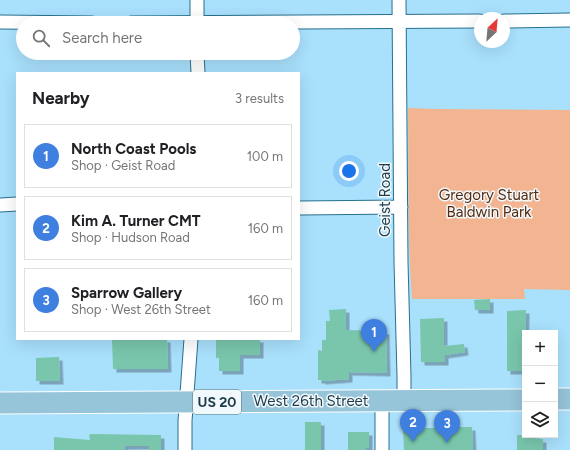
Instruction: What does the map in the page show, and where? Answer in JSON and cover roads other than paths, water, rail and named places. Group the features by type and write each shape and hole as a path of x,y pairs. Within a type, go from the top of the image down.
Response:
{"main road":[{"path":"558,400 570,399"},
{"name":"West 26th Street","path":"0,403 522,400"}],"street":[{"path":"197,0 197,16"},
{"name":"Geist Road","path":"399,0 401,262 404,400"},
{"path":"510,20 570,20"},
{"path":"300,21 474,21"},
{"path":"0,22 16,22"},
{"path":"197,60 198,72"},
{"path":"0,205 16,204"},
{"path":"300,208 401,207"},
{"path":"185,450 186,402 191,340"},
{"path":"382,401 382,450"}],"place":[{"name":"North Coast Pools","path":"374,352"},
{"name":"Kim A. Turner CMT","path":"413,442"},
{"name":"Sparrow Gallery","path":"447,443"}],"park label":[{"name":"Gregory Stuart Baldwin Park","path":"489,204"}]}
